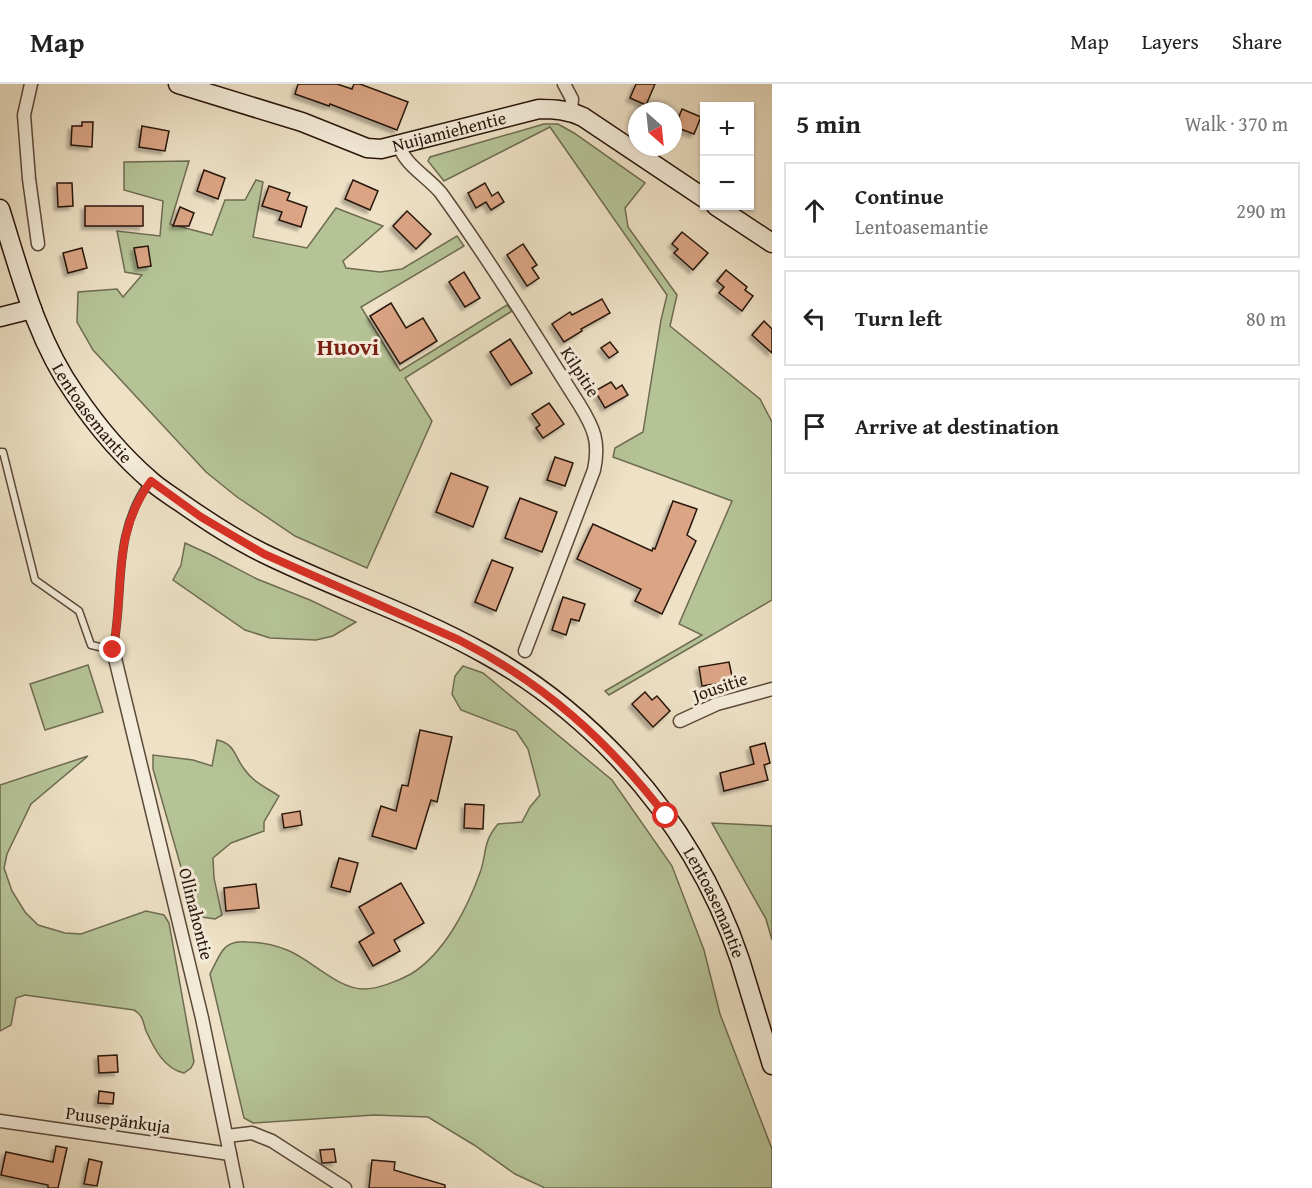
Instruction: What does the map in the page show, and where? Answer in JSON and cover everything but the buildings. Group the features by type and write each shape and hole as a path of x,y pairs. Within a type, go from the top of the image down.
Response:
{"main road":[{"name":"Nuijamiehentie","path":"178,84 302,122 367,148 381,149 539,109 571,112 583,117 700,195"},
{"name":"Lentoasemantie","path":"0,208 32,309 51,352 74,393 121,451 151,481 201,517 264,554 486,654 556,701 607,746 666,816 704,877 739,959 772,1065"},
{"path":"722,210 772,243"},
{"path":"0,317 32,309"}],"street":[{"path":"30,84 24,115 29,179 38,244"},
{"path":"564,84 572,99 571,112"},
{"name":"Kilpitie","path":"399,146 402,156 438,190 464,226 579,404 594,433 597,446 594,470 525,651"},
{"name":"Ollinahontie","path":"113,650 202,1018 237,1188"},
{"name":"Jousitie","path":"680,721 717,704 772,689"},
{"name":"Puusepänkuja","path":"0,1122 230,1154"},
{"path":"227,1136 252,1132 272,1141 345,1188"}],"lane":[{"path":"0,452 3,452 34,580 79,611 91,645 113,650 118,627 122,550 127,527 138,498 151,481"}],"green space":[{"path":"544,124 558,124 574,133 645,183 625,208 628,227 677,295 670,326 760,399 772,422 772,600 609,695 605,691 702,635 679,624 732,501 613,457 615,448 643,432 667,295 550,127 444,181 428,161 430,157"},
{"path":"189,161 170,224 212,235 225,200 245,200 256,180 263,182 253,237 307,248 336,208 383,226 343,261 346,268 380,272 402,269 457,236 464,246 361,307 400,371 507,305 512,311 405,378 432,421 367,568 295,536 237,497 206,472 93,350 77,322 78,292 117,289 123,297 142,275 125,272 117,231 160,236 163,201 124,190 124,162"},
{"path":"185,543 257,579 310,600 356,622 333,636 316,640 270,638 245,630 173,580 181,565"},
{"path":"88,665 103,712 45,730 30,684"},
{"path":"463,666 483,673 612,780 672,866 704,950 720,1014 772,1149 772,1188 545,1188 515,1174 428,1117 374,1115 253,1123 244,1118 210,974 225,947 240,942 262,943 278,947 296,954 334,979 354,988 375,988 406,977 434,954 454,928 476,884 493,830 498,824 522,822 540,795 528,749 516,731 461,710 452,694 455,676"},
{"path":"217,740 231,748 252,778 279,796 264,822 264,831 231,843 213,858 214,878 222,915 215,919 195,916 153,769 153,755 193,760 212,766"},
{"path":"88,756 31,804 7,854 4,868 12,891 25,912 38,925 65,933 81,934 146,911 164,915 169,923 194,1062 191,1068 184,1073 171,1067 156,1051 141,1016 134,1010 25,995 16,998 11,1025 0,1031 0,785"},
{"path":"712,823 772,826 772,940 766,919"}],"district":[{"name":"Huovi","path":"348,347"}],"route":[{"path":"113,650 118,627 122,550 127,527 138,498 151,481 201,517 264,554 459,640 523,677 556,701 607,746 666,816"}]}
